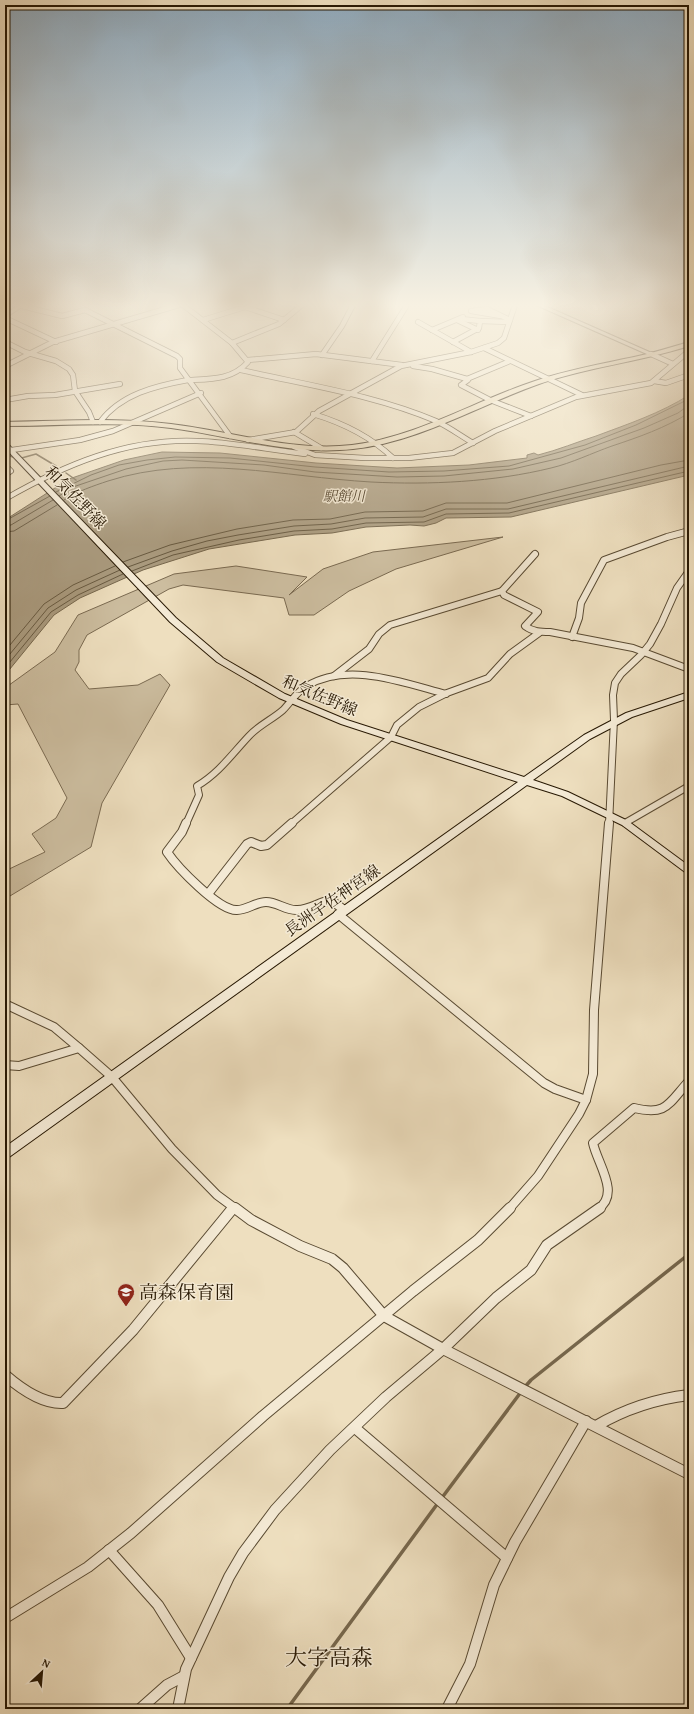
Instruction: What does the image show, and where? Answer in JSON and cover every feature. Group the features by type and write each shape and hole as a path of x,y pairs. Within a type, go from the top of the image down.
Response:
{"main road":[{"path":"5,424 96,422 134,423 170,426 294,447 352,447 403,436 531,385"},
{"name":"和気佐野線","path":"7,448 178,624 208,651 256,682 292,701 335,719 565,794 625,823 689,871"},
{"name":"長洲宇佐神宮線","path":"5,1154 587,737 615,722 654,705 689,695"}],"street":[{"path":"74,385 74,391 96,422 128,398 163,385"},
{"path":"5,400 114,385"},
{"path":"194,385 201,393 230,436"},
{"path":"308,385 348,394 413,412 438,422 472,443"},
{"path":"248,440 294,432 313,414 365,385"},
{"path":"461,385 490,400 531,416"},
{"path":"560,385 582,395"},
{"path":"5,499 39,480 74,464 97,456 141,445 166,442 209,442 315,455 393,458 453,453 531,416 582,395 645,385"},
{"path":"7,448 80,440 119,430 201,393"},
{"path":"313,414 341,423 376,443 393,458"},
{"path":"294,432 321,448"},
{"path":"294,447 315,455"},
{"path":"5,464 11,471 5,475"},
{"path":"572,637 579,618 581,603 604,560 689,531"},
{"path":"535,554 502,591 390,625 379,634 370,649 334,676 307,685 292,701 251,734 212,777 197,786 199,795 182,832 168,848 167,852 189,878 208,894 232,910 238,910 263,901 297,910 331,900 341,912 544,1083 555,1089 586,1100"},
{"path":"5,1618 76,1575 131,1533 263,1416 478,1240 501,1219 538,1176 586,1100 593,1074 595,990 604,905 610,815 613,732 615,722 612,699 615,684 620,676 644,652 658,631 676,589 689,571"},
{"path":"502,591 504,595 538,612 525,626 539,633"},
{"path":"208,894 247,844 251,842 261,846 267,845 391,737 397,726 414,710 446,694 488,678 508,656 539,633 550,632 621,645 689,669"},
{"path":"334,676 356,676 384,679 446,694"},
{"path":"625,823 689,786"},
{"path":"5,1004 61,1032 112,1077 172,1149 218,1195 251,1220 293,1243 332,1259 343,1268 384,1316 443,1349 689,1474"},
{"path":"5,1065 19,1066 79,1048"},
{"path":"178,1709 184,1676 229,1577 248,1547 275,1510 296,1485 330,1450 386,1398 443,1349 496,1298 531,1270 537,1263 547,1245 603,1206 608,1199 609,1192 604,1169 594,1149 593,1143 634,1108 651,1112 665,1107 689,1081"},
{"path":"5,1375 16,1384 55,1404 62,1403 133,1330 234,1207"},
{"path":"596,1426 614,1415 651,1401 689,1395"},
{"path":"447,1709 470,1664 494,1585 586,1421"},
{"path":"355,1428 508,1558"},
{"path":"109,1550 158,1605 191,1658"},
{"path":"140,1709 167,1685 184,1676"}],"shaded area":[{"path":"503,537 396,569 349,591 314,615 289,615 284,598 183,585 169,589 87,635 79,650 79,662 75,670 89,689 138,685 160,674 170,685 102,803 91,847 5,899 5,871 45,852 32,834 56,818 67,798 18,704 5,705 5,688 55,652 78,615 174,574 236,566 307,577 289,595 323,569 373,552"}],"water":[{"name":"駅館川","path":"689,395 689,475 511,517 446,518 436,523 424,526 410,525 366,527 332,533 295,535 209,549 143,570 80,598 54,615 5,675 5,520 69,479 124,460 162,452 220,453 316,463 397,468 469,465 527,458 527,455 534,453 538,455 553,451 656,413"}],"waterway":[{"path":"5,454 18,459 36,454 56,466"},
{"path":"66,473 76,480"},
{"path":"524,1388 531,1380 689,1254"},
{"path":"441,1499 521,1392"},
{"path":"287,1709 438,1503"}],"place":[{"name":"高森保育園","path":"126,1307"}],"district":[{"name":"大字高森","path":"329,1657"}]}
